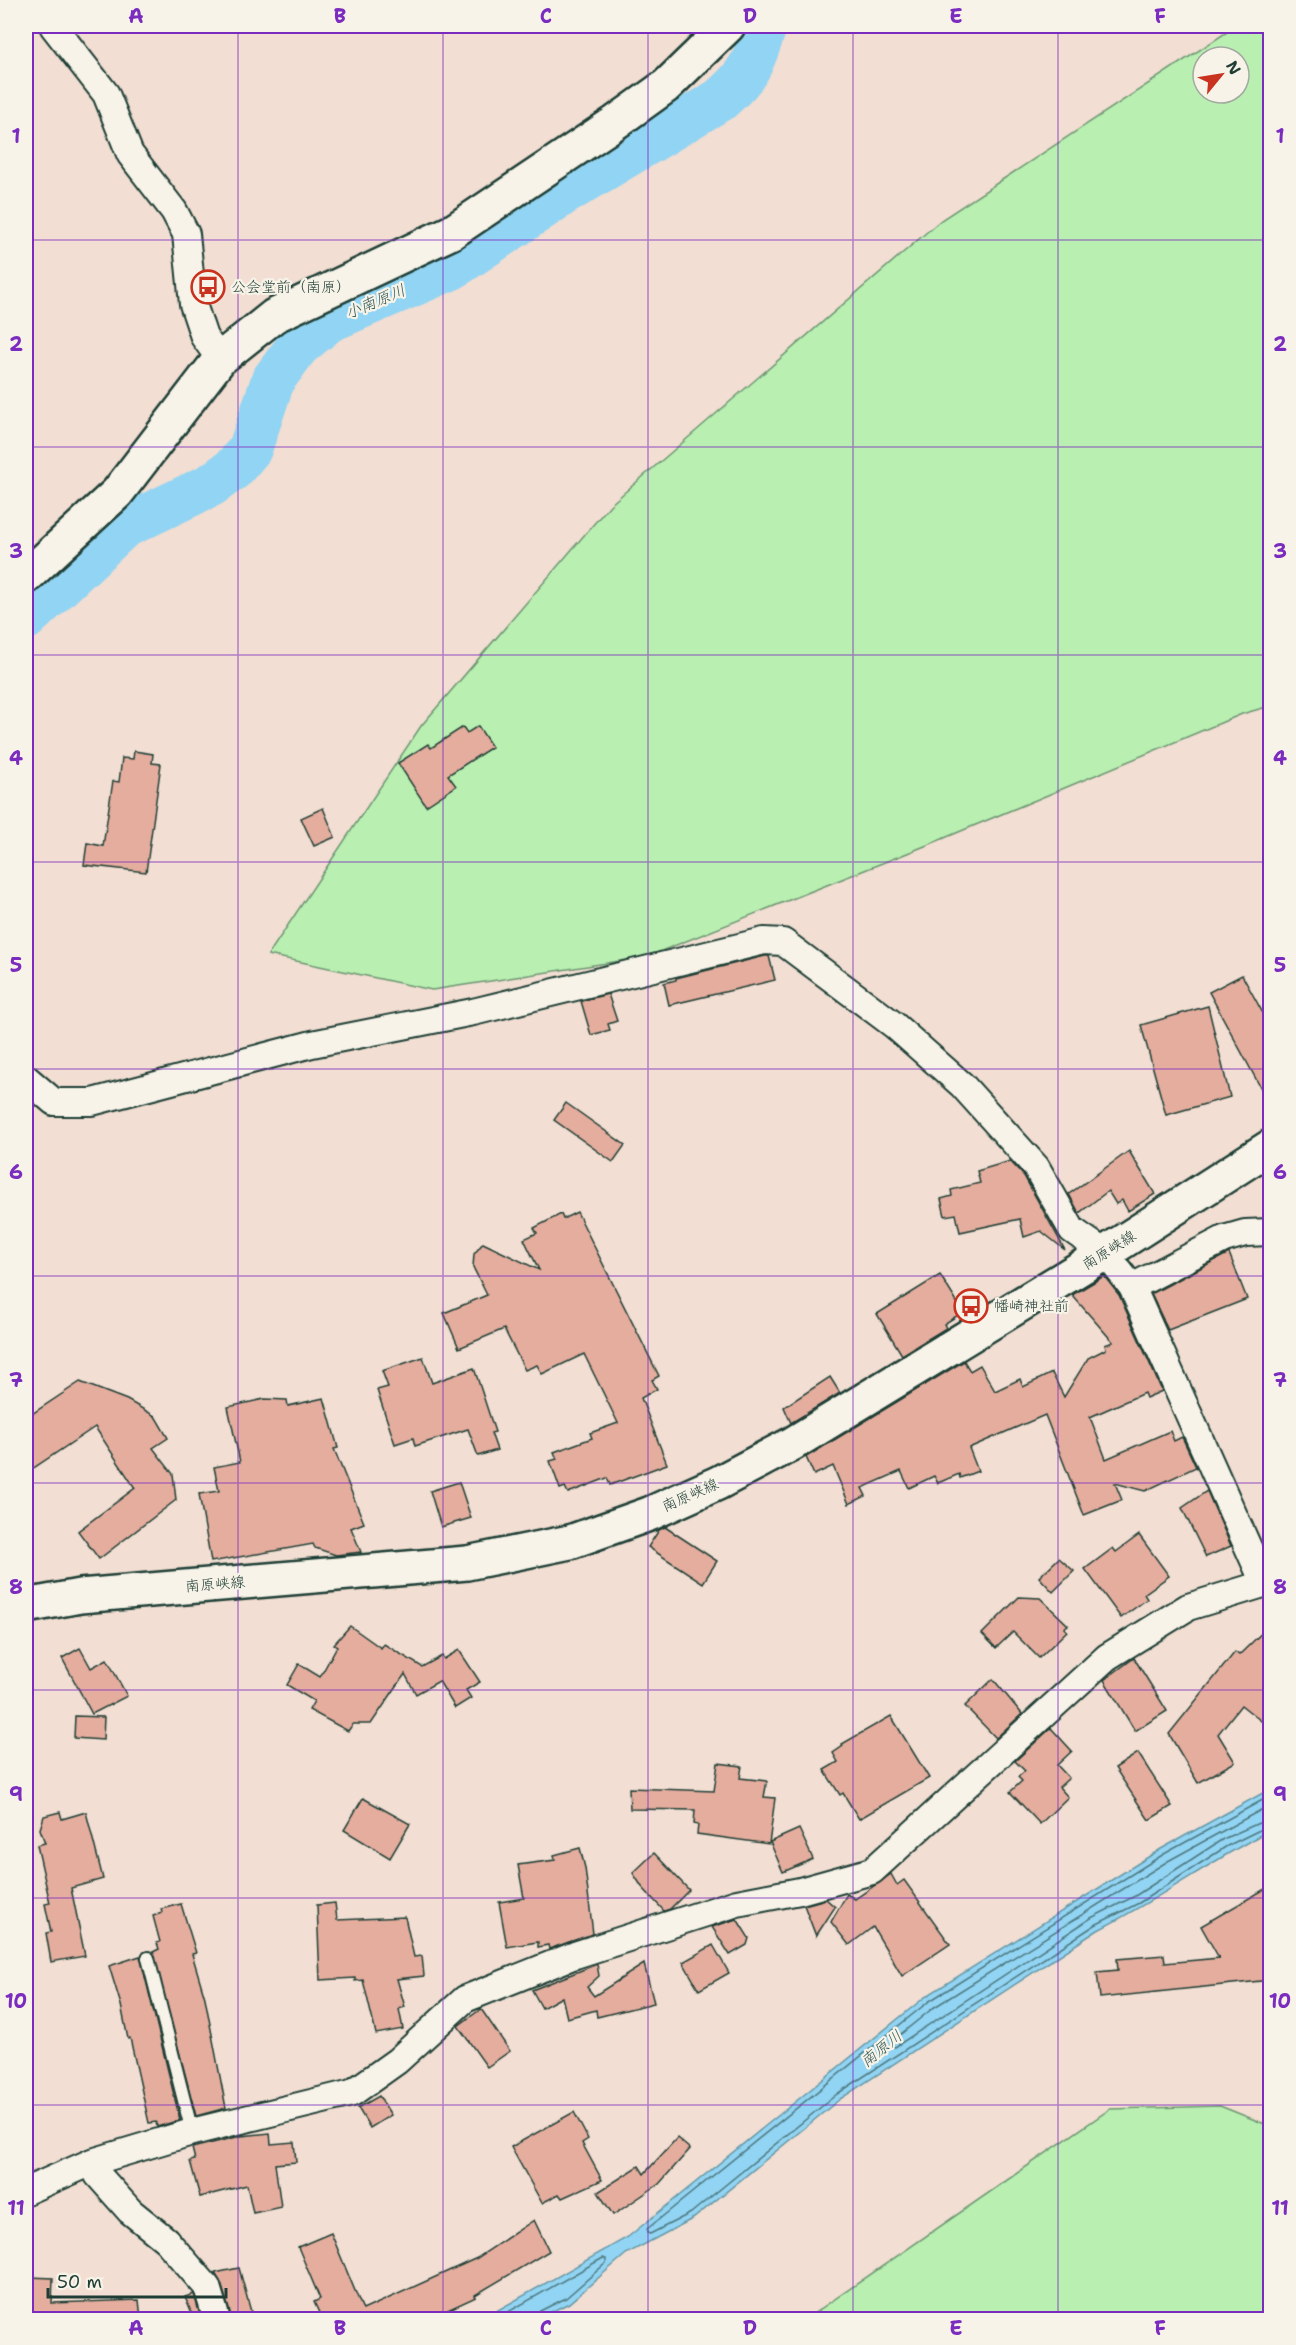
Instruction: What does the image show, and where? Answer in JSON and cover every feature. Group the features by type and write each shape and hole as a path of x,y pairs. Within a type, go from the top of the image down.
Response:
{"main road":[{"path":"26,577 117,493 220,359 274,316 452,232 666,86 728,26"},
{"name":"南原峡線","path":"26,1606 80,1596 467,1563 570,1542 649,1514 718,1483 792,1444 1105,1253 1270,1148"}],"street":[{"path":"53,26 106,94 130,154 174,210 186,234 193,304 204,337 220,359"},
{"path":"26,1078 54,1101 92,1102 312,1044 472,1012 764,941 783,942 894,1025 962,1085 1036,1167 1072,1230 1105,1253 1132,1287 1267,1583 1188,1607 1107,1657 872,1871 800,1891 737,1903 575,1955 465,1999 397,2061 352,2093 192,2132 92,2162 26,2191"},
{"path":"1132,1287 1224,1239 1245,1233 1270,1232"},
{"path":"92,2162 98,2175 130,2211 166,2240 207,2287 217,2319"}],"lane":[{"path":"148,1959 192,2132"}],"green space":[{"path":"1236,26 1270,26 1270,706 1242,714 930,844 646,957 432,990 268,955 421,726 610,505 941,220 1191,56 1191,105 1251,105 1251,45 1207,45"},
{"path":"1220,2106 1270,2126 1270,2319 806,2319 1110,2109"}],"water":[{"name":"南原川","path":"1270,1789 1270,1830 1098,1930 840,2099 694,2218 626,2254 569,2303 537,2319 482,2319 628,2237 925,1997 1161,1849"}],"building":[{"path":"478,726 492,747 448,775 456,786 426,806 398,763 428,744 431,748 463,727 467,733"},
{"path":"134,751 153,754 152,763 161,764 146,872 84,865 87,843 103,846 113,781 119,782 122,758 133,759"},
{"path":"323,808 335,837 314,846 301,818"},
{"path":"769,956 775,980 669,1005 664,983"},
{"path":"1242,975 1270,1026 1270,1105 1209,992"},
{"path":"608,994 617,1021 608,1024 610,1030 591,1035 581,1001"},
{"path":"1208,1006 1230,1097 1166,1115 1141,1025"},
{"path":"566,1103 625,1145 613,1162 554,1120"},
{"path":"1129,1151 1155,1194 1128,1211 1122,1200 1116,1204 1108,1191 1079,1213 1069,1194"},
{"path":"1010,1161 1024,1176 1065,1250 1041,1231 1024,1237 1020,1219 960,1232 956,1214 945,1216 941,1199 952,1196 951,1190 980,1183 977,1171"},
{"path":"577,1212 659,1376 652,1380 657,1389 641,1398 667,1464 610,1485 607,1478 568,1493 565,1487 560,1489 550,1461 557,1459 554,1452 592,1438 590,1433 618,1423 584,1354 542,1374 537,1365 525,1370 504,1329 459,1348 444,1313 487,1295 473,1267 474,1254 483,1243 539,1270 524,1239 537,1233 534,1228 561,1214 563,1219"},
{"path":"1229,1253 1247,1299 1168,1330 1151,1294"},
{"path":"940,1275 963,1312 944,1324 946,1328 902,1355 877,1314"},
{"path":"1104,1276 1119,1295 1162,1391 1146,1398 1144,1393 1090,1417 1106,1459 1170,1431 1174,1441 1182,1437 1196,1467 1145,1491 1115,1483 1122,1500 1084,1515 1045,1415 969,1448 978,1471 960,1478 959,1474 938,1483 934,1476 909,1488 901,1471 862,1488 866,1496 849,1504 833,1466 814,1475 806,1457 964,1361 970,1371 980,1365 995,1391 1020,1379 1023,1387 1052,1373 1064,1397 1088,1358 1106,1349 1105,1345 1113,1342 1072,1295"},
{"path":"423,1357 432,1383 474,1368 495,1432 491,1433 497,1450 478,1456 468,1429 415,1446 413,1438 395,1444 377,1390 388,1387 382,1371"},
{"path":"830,1377 840,1393 791,1423 784,1407"},
{"path":"80,1382 127,1400 155,1416 168,1438 153,1448 173,1474 176,1500 99,1559 78,1531 135,1488 95,1427 26,1473 26,1418"},
{"path":"324,1398 338,1448 334,1449 364,1523 351,1528 361,1552 336,1555 315,1548 313,1544 211,1562 199,1494 219,1491 214,1467 240,1462 228,1407 264,1399 287,1400 288,1406"},
{"path":"459,1482 471,1518 441,1527 430,1491"},
{"path":"1207,1491 1231,1546 1206,1557 1182,1508"},
{"path":"665,1527 717,1561 703,1583 648,1547 659,1530"},
{"path":"1139,1535 1169,1576 1144,1594 1147,1599 1121,1618 1085,1569 1113,1548 1116,1552"},
{"path":"1059,1558 1074,1571 1053,1592 1039,1577"},
{"path":"1019,1597 1040,1598 1068,1625 1064,1628 1067,1631 1039,1658 1013,1632 996,1648 982,1634"},
{"path":"1270,1625 1270,1728 1241,1705 1218,1734 1235,1762 1198,1783 1169,1734 1235,1652 1239,1655"},
{"path":"350,1626 381,1648 384,1644 422,1667 442,1656 444,1659 459,1650 480,1682 466,1690 471,1698 455,1708 439,1681 416,1694 405,1674 371,1724 353,1724 348,1731 309,1710 314,1701 287,1685 299,1664 320,1677 337,1646 334,1644"},
{"path":"80,1648 91,1668 107,1659 127,1696 92,1714 62,1658"},
{"path":"1134,1658 1167,1711 1135,1731 1104,1680"},
{"path":"993,1679 1022,1714 996,1738 965,1706"},
{"path":"75,1716 104,1717 103,1740 74,1738"},
{"path":"891,1716 929,1778 859,1819 843,1793 840,1795 824,1770 838,1762 833,1753 843,1746 842,1744"},
{"path":"1051,1728 1072,1751 1057,1765 1069,1778 1059,1787 1068,1797 1040,1824 1010,1792 1022,1781 1018,1777 1025,1771 1015,1761"},
{"path":"1138,1753 1172,1806 1149,1820 1115,1768"},
{"path":"718,1763 742,1766 740,1778 767,1781 764,1797 775,1798 769,1844 697,1834 698,1825 694,1824 695,1810 630,1809 629,1788 714,1791"},
{"path":"363,1798 410,1824 390,1858 344,1830"},
{"path":"60,1812 62,1819 86,1812 103,1879 71,1888 85,1956 51,1962 46,1933 51,1932 45,1904 50,1903 37,1845 45,1843 40,1829 44,1816"},
{"path":"799,1829 813,1859 783,1872 770,1842"},
{"path":"580,1848 585,1868 593,1934 549,1949 548,1945 538,1947 538,1942 507,1947 499,1902 524,1898 518,1865 555,1860 554,1855"},
{"path":"654,1853 689,1890 670,1909 664,1911 642,1887 633,1873"},
{"path":"891,1874 897,1885 904,1880 950,1944 902,1976 873,1927 849,1945 831,1922 847,1894 855,1899"},
{"path":"1270,1886 1270,1980 1100,1998 1097,1972 1118,1970 1117,1959 1164,1955 1165,1963 1219,1958 1201,1926"},
{"path":"826,1899 835,1907 816,1936 804,1905"},
{"path":"335,1903 337,1920 405,1917 414,1957 422,1956 424,1976 397,1979 405,2007 399,2009 403,2029 376,2034 363,1980 355,1981 355,1978 320,1980 317,1905"},
{"path":"181,1904 196,1953 192,1954 205,1998 226,2108 196,2116 153,1952 159,1949 157,1943 160,1942 153,1916 162,1913 161,1909"},
{"path":"737,1919 749,1938 747,1945 730,1955 712,1927"},
{"path":"713,1945 729,1973 699,1990 683,1962"},
{"path":"140,1956 180,2120 157,2127 156,2122 149,2123 130,2038 128,2039 109,1966"},
{"path":"597,1964 599,1976 587,1987 594,1996 644,1964 654,2003 597,2017 596,2010 567,2018 562,1997 542,2008 532,1990"},
{"path":"481,2009 510,2051 487,2067 458,2026"},
{"path":"379,2096 391,2115 370,2128 358,2108"},
{"path":"574,2112 588,2139 582,2143 602,2180 562,2198 559,2194 542,2203 511,2147"},
{"path":"270,2133 271,2144 294,2142 296,2162 275,2164 281,2207 253,2213 247,2185 200,2197 190,2161 195,2160 192,2148 241,2136"},
{"path":"677,2138 690,2149 659,2184 613,2215 598,2192 639,2166 644,2174"},
{"path":"534,2220 549,2251 475,2295 476,2297 428,2319 322,2319 314,2302 320,2299 298,2247 331,2233 363,2310 477,2258"},
{"path":"239,2268 253,2319 232,2319 221,2283 215,2273"},
{"path":"29,2277 53,2278 52,2303 139,2300 141,2319 27,2319 26,2305 31,2305"},
{"path":"194,2294 201,2319 194,2319 185,2297"}],"waterway":[{"name":"小南原川","path":"26,618 123,527 211,485 233,469 250,449 273,380 298,346 328,321 452,268 563,194 721,99 739,82 750,66 765,26"}],"place":[{"name":"公会堂前（南原）","path":"208,287"},
{"name":"幡崎神社前","path":"971,1306"}]}
